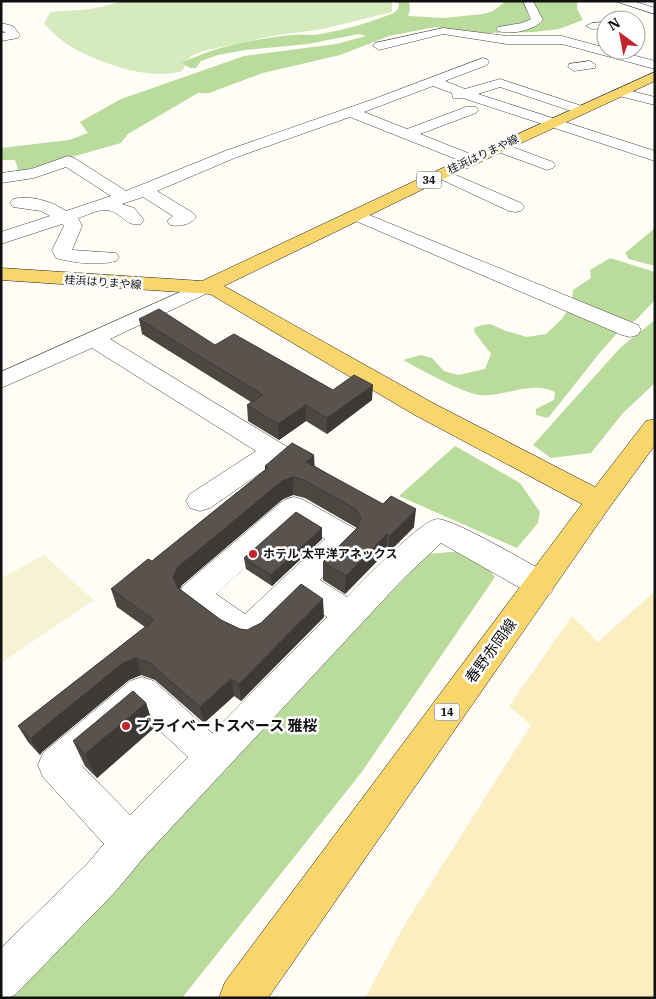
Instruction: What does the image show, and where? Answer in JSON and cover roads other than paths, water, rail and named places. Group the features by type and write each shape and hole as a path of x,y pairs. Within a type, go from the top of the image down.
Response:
{"main road":[{"name":"桂浜はりまや線","path":"205,287 580,110 622,84 648,79"},
{"name":"桂浜はりまや線","path":"1,274 205,287 217,290 422,408 599,501"},
{"name":"春野赤岡線","path":"241,998 599,501 655,427"}],"street":[{"path":"379,46 443,31 462,32 520,28 533,24 537,20 528,1"},
{"path":"620,1 655,11"},
{"path":"592,26 596,25"},
{"path":"1,26 9,28 14,35 1,37"},
{"path":"462,32 507,40 562,40 596,48"},
{"path":"636,60 655,66"},
{"path":"1,238 144,190 231,154 351,112 483,62"},
{"path":"571,63 595,66"},
{"path":"432,81 462,93 655,156"},
{"path":"445,100 462,93 500,83 580,110"},
{"path":"622,84 655,101"},
{"path":"412,89 531,132"},
{"path":"407,134 471,110"},
{"path":"351,112 472,160"},
{"path":"499,147 547,165"},
{"path":"1,178 34,173 68,161 124,197"},
{"path":"442,174 515,207"},
{"path":"144,190 187,217 176,221"},
{"path":"19,203 46,206 72,222 73,226 62,250 63,254 70,256 109,257"},
{"path":"104,203 128,212 135,220"},
{"path":"357,215 550,298 630,330"},
{"path":"1,381 205,287"},
{"path":"156,308 178,323"},
{"path":"92,338 277,453 200,501"},
{"path":"294,507 345,538 299,582 247,632 194,595 294,507"},
{"path":"1,980 102,877 130,843 349,615 391,572 437,530 457,538 540,584"},
{"path":"299,582 349,615"},
{"path":"130,843 56,765 142,692 213,757"}],"place":[{"name":"ホテル 太平洋アネックス","path":"253,554"},
{"name":"プライベートスペース 雅桜","path":"126,726"}]}
